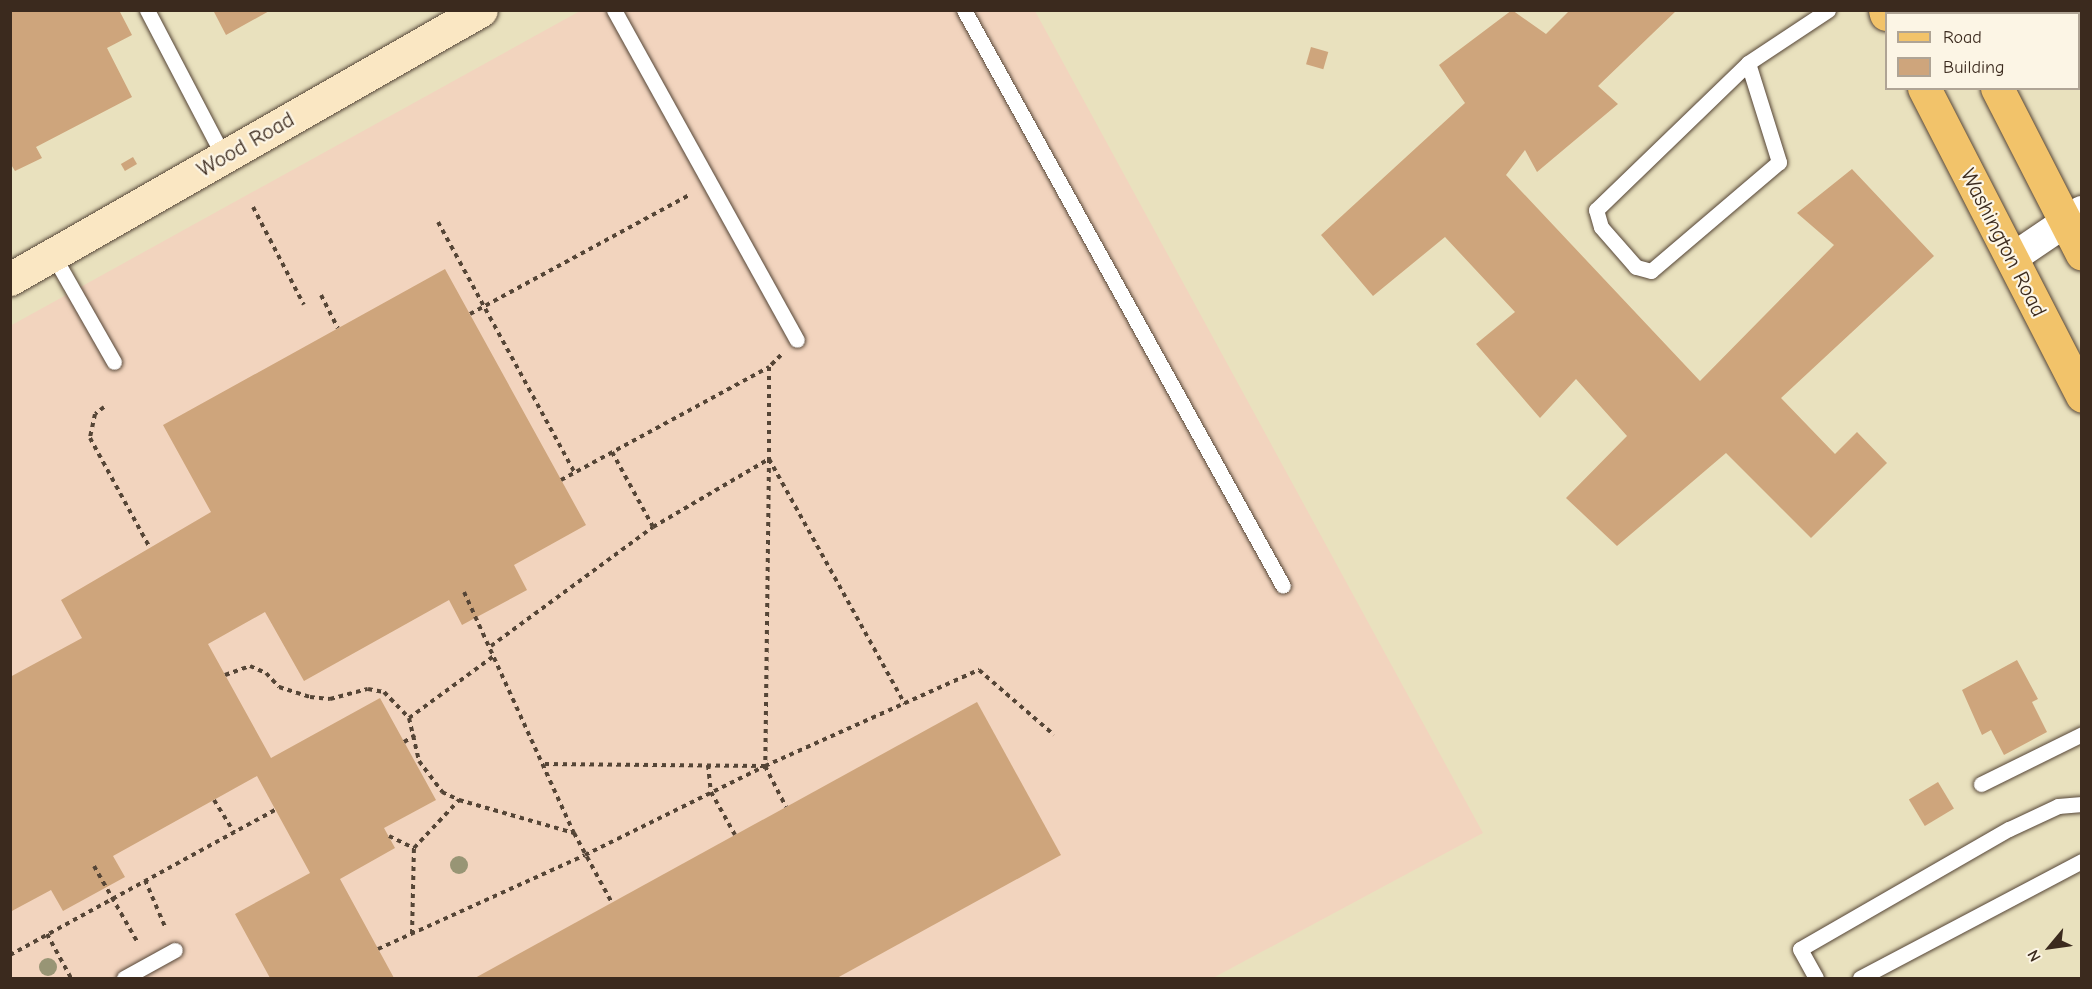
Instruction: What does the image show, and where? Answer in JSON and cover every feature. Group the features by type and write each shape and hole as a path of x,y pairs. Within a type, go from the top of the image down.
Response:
{"main road":[{"name":"Washington Road","path":"1925,90 2082,396"},
{"path":"1998,90 2073,216 2082,254"}],"street":[{"name":"Wood Road","path":"10,279 481,10"},
{"path":"2011,260 2073,216"}],"lane":[{"path":"147,10 224,157"},
{"path":"614,10 797,340"},
{"path":"964,10 1283,586"},
{"path":"1748,63 1779,162 1651,271 1636,267 1601,227 1596,210 1748,63 1828,10"},
{"path":"53,255 114,362"},
{"path":"1981,784 2082,734"},
{"path":"1816,978 1800,949 2009,828 2058,806 2082,804"},
{"path":"1860,978 2082,861"},
{"path":"124,978 176,950"}],"path":[{"path":"470,314 710,183"},
{"path":"253,207 304,305"},
{"path":"438,222 574,473"},
{"path":"321,295 338,328"},
{"path":"561,480 769,367 797,340"},
{"path":"769,367 765,766 786,807"},
{"path":"104,407 95,414 90,438 149,546"},
{"path":"612,452 653,527"},
{"path":"491,646 653,527 769,459"},
{"path":"769,459 905,704"},
{"path":"464,592 491,646 574,833 612,903"},
{"path":"409,718 495,655"},
{"path":"225,675 250,666 266,673 279,687 310,697 330,699 368,689 384,692 409,718 415,735 419,761 442,792 459,800 574,833"},
{"path":"378,949 585,855 765,766 979,670 1054,735"},
{"path":"404,742 415,735"},
{"path":"544,764 765,766"},
{"path":"708,765 711,792 735,835"},
{"path":"214,800 234,832"},
{"path":"412,934 414,848 459,800"},
{"path":"10,955 275,810"},
{"path":"389,836 414,848"},
{"path":"94,866 150,964"},
{"path":"145,880 176,950"},
{"path":"47,934 71,978"}],"shaded area":[{"path":"580,11 1035,11 1483,833 1213,978 11,978 10,326"}],"building":[{"path":"10,10 119,10 132,35 107,48 132,97 36,147 42,158 15,171 10,163"},
{"path":"213,10 271,10 226,35"},
{"path":"1512,10 1546,34 1570,10 1677,10 1598,86 1618,104 1537,172 1525,150 1506,175 1700,381 1834,245 1797,213 1852,169 1934,256 1781,398 1835,454 1857,432 1887,463 1811,538 1726,453 1617,546 1566,498 1627,436 1576,379 1540,418 1476,344 1515,312 1445,237 1373,296 1321,235 1465,103 1439,65"},
{"path":"2073,10 2082,10 2082,19 2080,20 2080,12"},
{"path":"1311,47 1328,52 1323,69 1306,64"},
{"path":"133,157 137,164 125,171 121,164"},
{"path":"445,269 586,525 514,565 527,590 462,625 449,600 304,681 265,612 208,644 271,758 380,698 436,800 384,828 395,848 340,879 394,978 270,978 235,914 310,873 257,776 113,856 125,877 63,911 51,890 10,912 10,677 82,638 61,600 211,512 163,425"},
{"path":"2017,660 2038,699 2032,702 2047,732 2004,755 1991,730 1982,735 1962,690"},
{"path":"977,702 1061,855 837,978 475,978"},
{"path":"1938,782 1954,809 1925,826 1909,800"}]}
